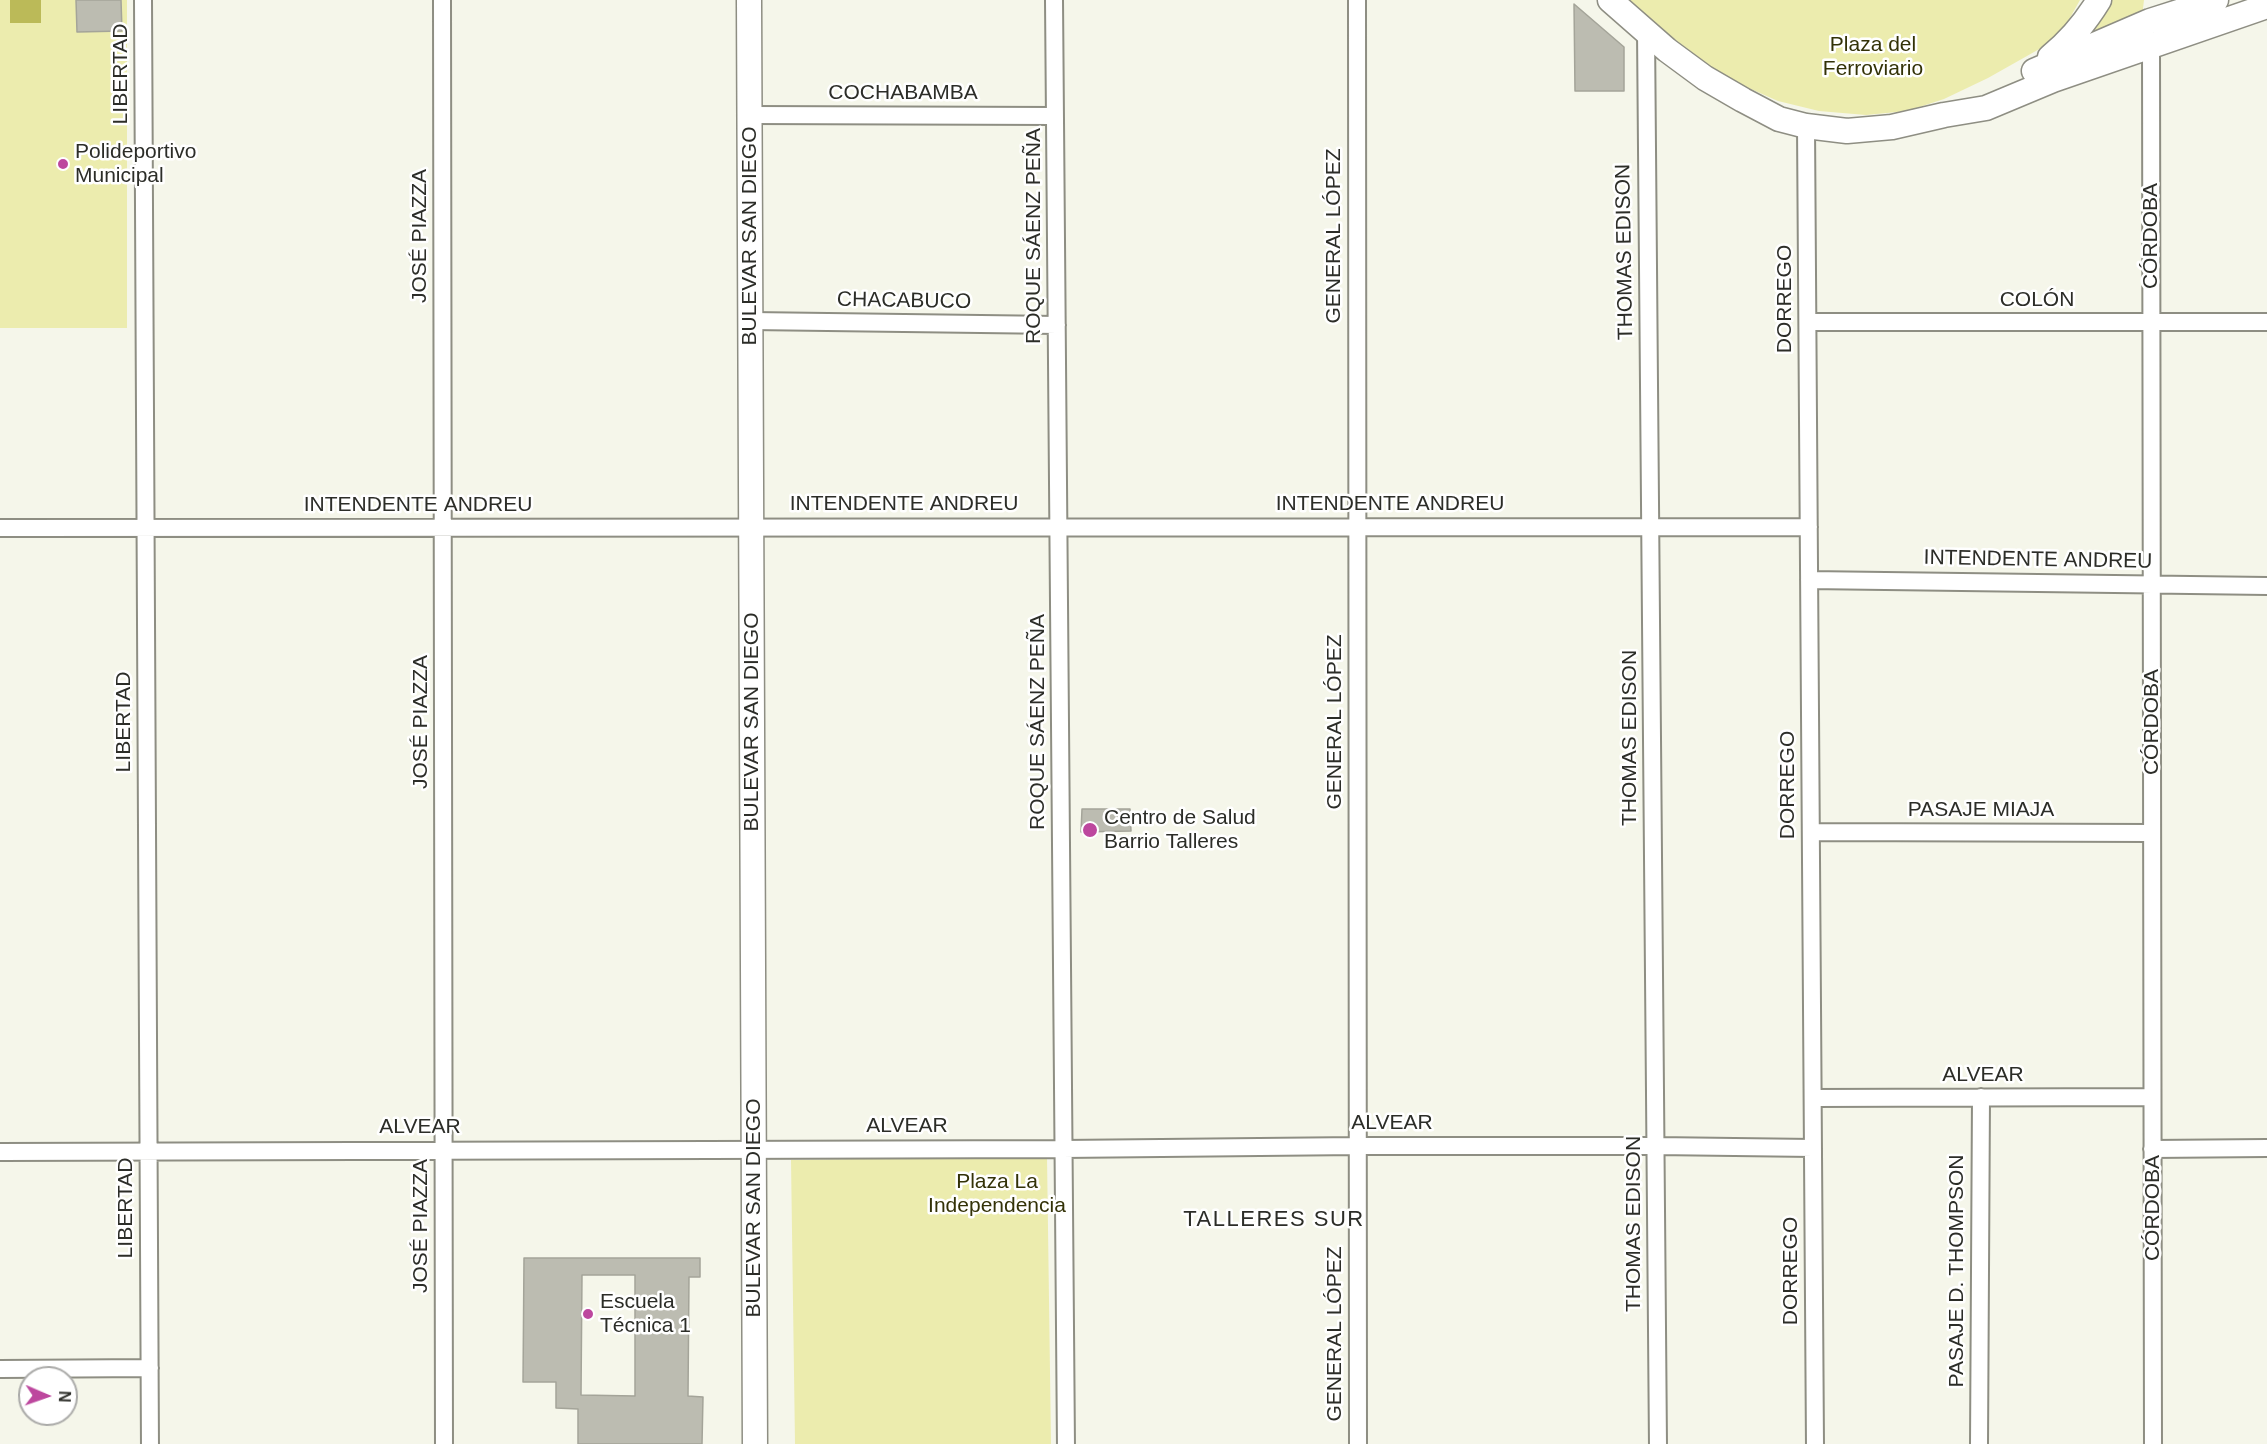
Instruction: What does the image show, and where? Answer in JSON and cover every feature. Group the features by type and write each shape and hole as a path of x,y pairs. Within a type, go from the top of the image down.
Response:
{"street":[{"name":"LIBERTAD","path":"143,0 150,1444"},
{"name":"JOSÉ PIAZZA","path":"442,0 444,1444"},
{"name":"BULEVAR SAN DIEGO","path":"749,0 755,1444"},
{"name":"ROQUE SÁENZ PEÑA","path":"1054,0 1066,1444"},
{"name":"GENERAL LÓPEZ","path":"1357,0 1358,1444"},
{"path":"1610,0 1705,78 1779,119 1806,126 1847,130 1892,127 1944,114 1986,108 2053,80 2267,6"},
{"path":"2028,74 2069,42 2099,0"},
{"path":"1944,114 1981,92 2028,74 2151,10 2216,0"},
{"name":"CÓRDOBA","path":"2151,10 2153,1444"},
{"name":"THOMAS EDISON","path":"1646,31 1658,1444"},
{"name":"COCHABAMBA","path":"750,115 1055,116"},
{"name":"DORREGO","path":"1806,126 1815,1444"},
{"name":"CHACABUCO","path":"751,321 1057,325"},
{"name":"COLÓN","path":"1808,322 2267,322"},
{"name":"INTENDENTE ANDREU","path":"0,528 1809,527"},
{"name":"INTENDENTE ANDREU","path":"1809,580 2267,585"},
{"name":"PASAJE MIAJA","path":"1811,832 2152,833"},
{"name":"PASAJE D. THOMPSON","path":"1979,1444 1981,1097"},
{"name":"ALVEAR","path":"1813,1098 2152,1097"},
{"name":"ALVEAR","path":"0,1152 1358,1146 1813,1148"},
{"path":"2152,1149 2267,1148"},
{"path":"0,1369 150,1368"}],"green space":[{"name":"Polideportivo Municipal","path":"0,0 127,0 127,328 0,328"},
{"name":"Plaza del Ferroviario","path":"1629,0 2080,0 2066,25 2050,43 1988,78 1944,99 1907,111 1866,115 1819,111 1778,101 1726,78 1673,38"},
{"path":"2105,0 2144,0 2142,17 2090,36 2089,27"},
{"name":"Plaza La Independencia","path":"1047,1156 1051,1444 795,1444 791,1160"}],"shaded area":[{"path":"10,0 41,0 41,23 10,23"}],"building":[{"path":"76,0 121,0 122,31 77,32"},
{"path":"1574,4 1624,47 1624,91 1575,91"},
{"path":"1082,809 1130,809 1131,831 1081,832"},
{"path":"524,1258 700,1258 700,1277 689,1277 688,1396 703,1397 702,1444 578,1444 578,1409 556,1408 556,1382 523,1382","holes":["582,1275 635,1275 635,1396 581,1395"]}],"place":[{"name":"Polideportivo Municipal","path":"63,164"},
{"name":"Centro de Salud Barrio Talleres","path":"1090,830"},
{"name":"Escuela Técnica 1","path":"588,1314"}],"district":[{"name":"TALLERES SUR","path":"1274,1220"}]}
